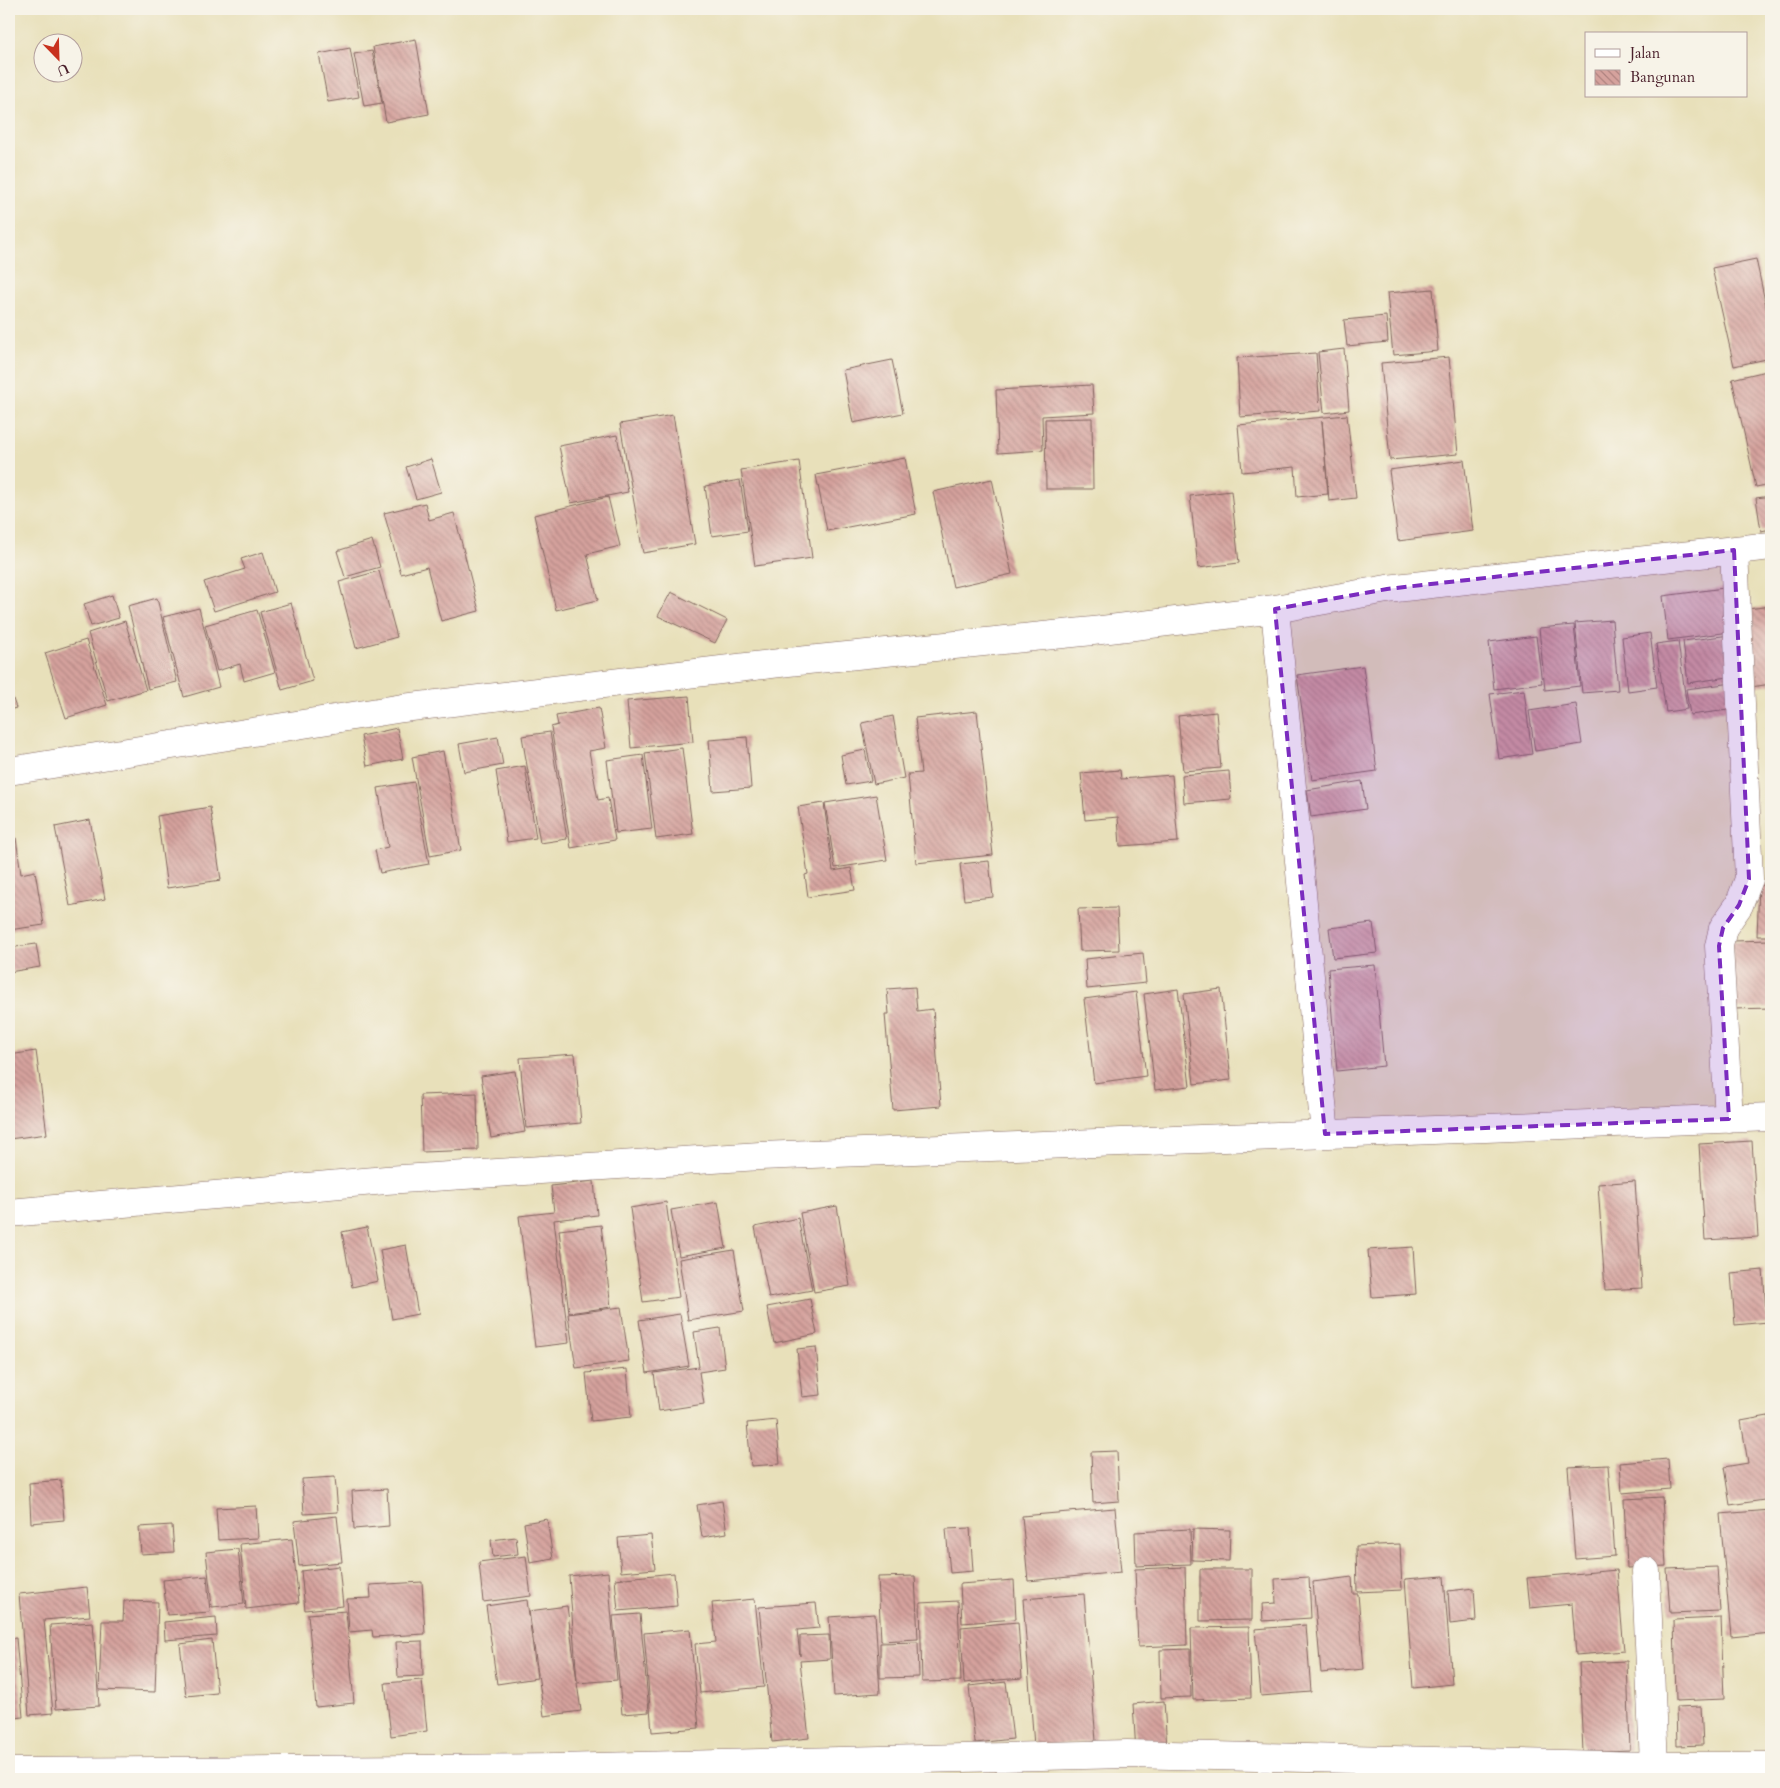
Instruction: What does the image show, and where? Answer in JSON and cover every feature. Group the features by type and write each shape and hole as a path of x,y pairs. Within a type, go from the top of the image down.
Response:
{"street":[{"path":"9,771 403,708 788,662 1092,631 1275,609 1387,589 1771,546"},
{"path":"1729,1119 1719,946 1723,928 1740,905 1749,880 1734,550"},
{"path":"1275,609 1325,1134"},
{"path":"9,1213 386,1180 760,1156 1771,1117"},
{"path":"1646,1571 1654,1766"},
{"path":"9,1772 556,1768 1127,1754 1654,1766 1771,1766"}],"highlighted area":[{"path":"1734,550 1749,879 1739,905 1723,928 1719,946 1729,1119 1325,1134 1275,609 1387,589"}],"building":[{"path":"416,39 429,114 386,122 373,47"},
{"path":"350,48 359,97 328,102 319,54"},
{"path":"372,51 382,103 364,106 354,54"},
{"path":"1756,259 1771,330 1771,358 1734,366 1712,268"},
{"path":"1433,289 1438,351 1393,355 1387,293"},
{"path":"1386,316 1388,342 1347,346 1344,320"},
{"path":"1344,349 1349,410 1324,413 1318,352"},
{"path":"1316,353 1320,411 1240,417 1237,358"},
{"path":"1449,357 1458,454 1390,460 1381,363"},
{"path":"892,360 903,413 853,423 843,370"},
{"path":"1771,370 1771,484 1756,487 1732,379"},
{"path":"1092,385 1094,413 1042,416 1043,450 998,453 996,390"},
{"path":"673,415 695,544 643,553 620,424"},
{"path":"1347,415 1356,498 1329,501 1322,421 1328,494 1297,497 1295,467 1242,472 1238,425"},
{"path":"1092,418 1093,489 1046,489 1045,419"},
{"path":"617,435 628,492 571,503 559,446"},
{"path":"905,458 916,514 827,531 816,475"},
{"path":"431,459 441,492 416,499 406,467"},
{"path":"1464,460 1473,531 1398,541 1389,470"},
{"path":"799,461 812,558 755,566 741,470"},
{"path":"992,479 1012,574 953,587 933,492"},
{"path":"740,480 748,531 712,536 705,486"},
{"path":"1231,491 1239,563 1198,568 1190,496"},
{"path":"1771,496 1771,529 1761,531 1756,498"},
{"path":"608,497 620,546 587,554 598,600 556,610 534,515"},
{"path":"425,503 429,520 454,513 479,611 441,621 427,567 401,574 384,513"},
{"path":"372,540 380,567 345,577 337,551"},
{"path":"263,552 275,592 214,611 204,582 245,569 241,559"},
{"path":"379,571 397,637 356,648 339,582"},
{"path":"1724,588 1730,632 1668,640 1663,596"},
{"path":"671,592 727,620 715,643 658,616"},
{"path":"112,595 119,618 91,626 84,604"},
{"path":"157,598 177,682 148,689 128,606"},
{"path":"291,603 313,681 282,690 260,612"},
{"path":"1771,606 1771,684 1751,687 1740,610"},
{"path":"199,608 219,687 184,697 163,617"},
{"path":"257,610 275,672 244,681 240,664 217,671 205,625"},
{"path":"1612,620 1618,690 1582,693 1575,623"},
{"path":"125,621 146,690 108,701 88,633"},
{"path":"1574,625 1580,686 1545,690 1539,628"},
{"path":"1650,633 1657,687 1628,691 1622,637"},
{"path":"1730,635 1735,676 1688,683 1683,641"},
{"path":"1536,636 1542,683 1494,689 1489,642"},
{"path":"86,640 107,705 66,718 45,653"},
{"path":"1678,641 1687,709 1666,712 1656,644"},
{"path":"1363,666 1377,771 1312,780 1297,675"},
{"path":"1733,683 1736,709 1690,715 1686,689"},
{"path":"9,687 16,708 9,710"},
{"path":"1524,690 1532,754 1499,759 1490,694"},
{"path":"689,696 693,742 631,748 627,701"},
{"path":"1576,704 1582,744 1535,751 1529,711"},
{"path":"599,708 606,748 589,751 598,800 608,798 615,840 571,848 551,727 558,725 556,716"},
{"path":"977,711 993,855 916,863 908,774 921,773 915,718"},
{"path":"1216,712 1221,768 1183,771 1178,716"},
{"path":"893,716 904,778 874,784 862,723"},
{"path":"397,728 403,759 367,766 361,736"},
{"path":"550,732 567,839 540,843 522,736"},
{"path":"498,737 503,765 464,772 459,744"},
{"path":"747,737 751,788 713,791 709,740"},
{"path":"682,748 693,834 656,839 645,753"},
{"path":"865,750 871,781 846,785 841,755"},
{"path":"443,751 461,850 430,856 412,757"},
{"path":"643,755 652,829 616,833 607,760"},
{"path":"525,766 536,838 507,842 496,771"},
{"path":"1120,770 1121,779 1172,775 1178,842 1120,846 1118,817 1085,820 1081,773"},
{"path":"1229,771 1231,799 1184,803 1182,775"},
{"path":"1362,781 1366,809 1311,817 1307,790"},
{"path":"414,782 429,864 380,873 375,850 388,847 378,788"},
{"path":"876,795 887,860 835,868 825,803"},
{"path":"824,803 833,871 851,868 855,890 808,897 805,875 808,874 798,807"},
{"path":"210,807 221,880 167,888 157,816"},
{"path":"90,820 105,899 70,906 55,827"},
{"path":"16,838 21,874 35,871 44,925 9,930 9,839"},
{"path":"989,861 993,897 964,900 960,864"},
{"path":"1759,885 1771,886 1771,936 1757,936"},
{"path":"1117,908 1119,950 1080,951 1078,909"},
{"path":"1373,923 1377,953 1333,958 1329,928"},
{"path":"1771,940 1771,1008 1734,1009 1732,941"},
{"path":"36,944 40,967 9,972 9,948"},
{"path":"1143,953 1146,983 1087,989 1085,959"},
{"path":"1375,965 1384,1066 1337,1071 1328,969"},
{"path":"915,987 917,1011 933,1009 941,1106 893,1110 885,1014 889,1014 887,989"},
{"path":"1178,989 1190,1086 1155,1090 1144,994"},
{"path":"1221,989 1231,1080 1194,1084 1184,994"},
{"path":"1136,992 1146,1076 1094,1083 1084,999"},
{"path":"36,1051 47,1134 9,1139 9,1055"},
{"path":"575,1054 581,1123 526,1128 520,1058"},
{"path":"515,1071 525,1132 491,1138 481,1076"},
{"path":"477,1093 478,1150 422,1152 420,1095"},
{"path":"1752,1141 1758,1237 1705,1240 1699,1144"},
{"path":"594,1181 597,1215 554,1220 569,1343 535,1347 519,1216 554,1212 551,1186"},
{"path":"1635,1181 1642,1288 1605,1290 1598,1184"},
{"path":"666,1202 679,1297 643,1302 630,1208"},
{"path":"718,1202 726,1248 679,1256 671,1210"},
{"path":"837,1206 850,1286 814,1292 800,1213"},
{"path":"798,1218 812,1290 769,1298 755,1227"},
{"path":"601,1225 611,1307 569,1313 559,1230"},
{"path":"367,1227 378,1281 352,1287 342,1232"},
{"path":"406,1245 418,1314 392,1319 380,1250"},
{"path":"1413,1247 1416,1294 1372,1297 1368,1250"},
{"path":"734,1250 744,1311 688,1320 679,1259"},
{"path":"1763,1270 1767,1322 1735,1325 1731,1273"},
{"path":"810,1299 817,1334 774,1343 767,1307"},
{"path":"621,1307 629,1361 576,1368 568,1314"},
{"path":"680,1314 689,1366 647,1373 639,1320"},
{"path":"720,1328 725,1368 699,1372 704,1404 659,1411 654,1373 699,1367 694,1332"},
{"path":"816,1347 821,1395 802,1397 797,1349"},
{"path":"627,1369 631,1417 591,1421 586,1373"},
{"path":"1768,1416 1771,1438 1771,1499 1730,1505 1724,1467 1748,1463 1741,1421"},
{"path":"776,1420 780,1464 751,1466 747,1423"},
{"path":"1117,1451 1119,1501 1093,1503 1091,1452"},
{"path":"1668,1459 1670,1489 1622,1493 1620,1463"},
{"path":"1608,1465 1615,1556 1575,1559 1568,1467"},
{"path":"335,1477 338,1512 304,1514 302,1479"},
{"path":"61,1480 64,1520 31,1523 29,1483"},
{"path":"387,1489 389,1526 354,1529 352,1491"},
{"path":"1662,1497 1666,1566 1627,1568 1624,1499"},
{"path":"722,1501 727,1533 702,1537 697,1505"},
{"path":"256,1506 258,1538 218,1540 216,1508"},
{"path":"1115,1508 1121,1572 1028,1581 1022,1516"},
{"path":"1771,1510 1771,1633 1731,1637 1720,1514"},
{"path":"337,1516 342,1562 299,1566 294,1521"},
{"path":"547,1519 553,1559 530,1563 524,1523"},
{"path":"172,1525 174,1552 141,1554 139,1527"},
{"path":"970,1528 973,1571 950,1573 946,1529"},
{"path":"1190,1529 1191,1564 1136,1566 1135,1532"},
{"path":"1193,1529 1230,1530 1229,1561 1192,1560"},
{"path":"651,1535 655,1569 621,1572 618,1538"},
{"path":"516,1537 518,1554 493,1557 491,1540"},
{"path":"292,1539 299,1603 246,1609 240,1544"},
{"path":"1400,1544 1402,1590 1357,1592 1356,1546"},
{"path":"238,1549 244,1604 212,1607 206,1552"},
{"path":"526,1556 531,1596 483,1602 479,1562"},
{"path":"339,1566 343,1606 305,1610 301,1571"},
{"path":"1185,1567 1187,1645 1138,1647 1135,1569"},
{"path":"1717,1567 1720,1611 1670,1613 1667,1569"},
{"path":"1200,1569 1252,1569 1252,1620 1200,1621"},
{"path":"1617,1570 1624,1651 1576,1655 1572,1604 1530,1608 1527,1578"},
{"path":"608,1572 617,1680 577,1683 581,1711 544,1716 529,1611 567,1606 577,1681 569,1576"},
{"path":"674,1573 677,1606 618,1611 615,1579"},
{"path":"207,1576 210,1612 167,1615 163,1580"},
{"path":"915,1576 918,1639 881,1641 878,1577"},
{"path":"1444,1576 1452,1684 1413,1688 1405,1579"},
{"path":"1309,1577 1311,1618 1263,1621 1262,1604 1276,1603 1275,1579"},
{"path":"1352,1577 1353,1594 1358,1594 1364,1669 1321,1673 1313,1582"},
{"path":"1014,1580 1016,1619 962,1623 960,1584"},
{"path":"422,1582 425,1634 373,1637 372,1630 349,1632 347,1599 371,1598 370,1585"},
{"path":"87,1587 90,1616 44,1620 53,1713 29,1715 19,1594"},
{"path":"1474,1588 1476,1621 1450,1624 1448,1591"},
{"path":"1084,1594 1096,1741 1034,1746 1023,1599"},
{"path":"755,1599 764,1687 700,1693 695,1644 716,1642 712,1603"},
{"path":"527,1600 537,1678 497,1684 486,1606"},
{"path":"124,1601 158,1602 155,1692 99,1690 102,1621 123,1621"},
{"path":"958,1601 961,1681 922,1682 920,1603"},
{"path":"816,1603 819,1628 797,1630 800,1656 800,1636 829,1635 830,1659 800,1661 809,1738 772,1742 759,1607"},
{"path":"346,1611 354,1703 316,1707 308,1614"},
{"path":"640,1614 649,1712 622,1714 613,1616"},
{"path":"875,1614 880,1693 834,1696 829,1617"},
{"path":"216,1617 217,1636 165,1640 164,1622"},
{"path":"1721,1618 1724,1699 1676,1701 1674,1620"},
{"path":"93,1622 99,1706 56,1709 50,1625"},
{"path":"1018,1622 1022,1678 964,1683 961,1627"},
{"path":"1306,1625 1311,1692 1261,1696 1255,1629"},
{"path":"1249,1627 1251,1698 1193,1700 1191,1628"},
{"path":"690,1629 699,1728 652,1732 644,1633"},
{"path":"16,1638 23,1717 9,1719 9,1639"},
{"path":"212,1640 217,1693 186,1696 180,1644"},
{"path":"422,1641 423,1676 398,1677 396,1642"},
{"path":"918,1642 919,1677 880,1678 880,1643"},
{"path":"1190,1649 1191,1697 1161,1698 1160,1650"},
{"path":"1627,1661 1630,1750 1583,1752 1579,1663"},
{"path":"422,1680 427,1731 391,1736 385,1683"},
{"path":"1006,1682 1013,1739 975,1743 969,1686"},
{"path":"1164,1701 1167,1749 1136,1752 1133,1704"},
{"path":"1701,1706 1703,1745 1677,1746 1676,1707"}]}
